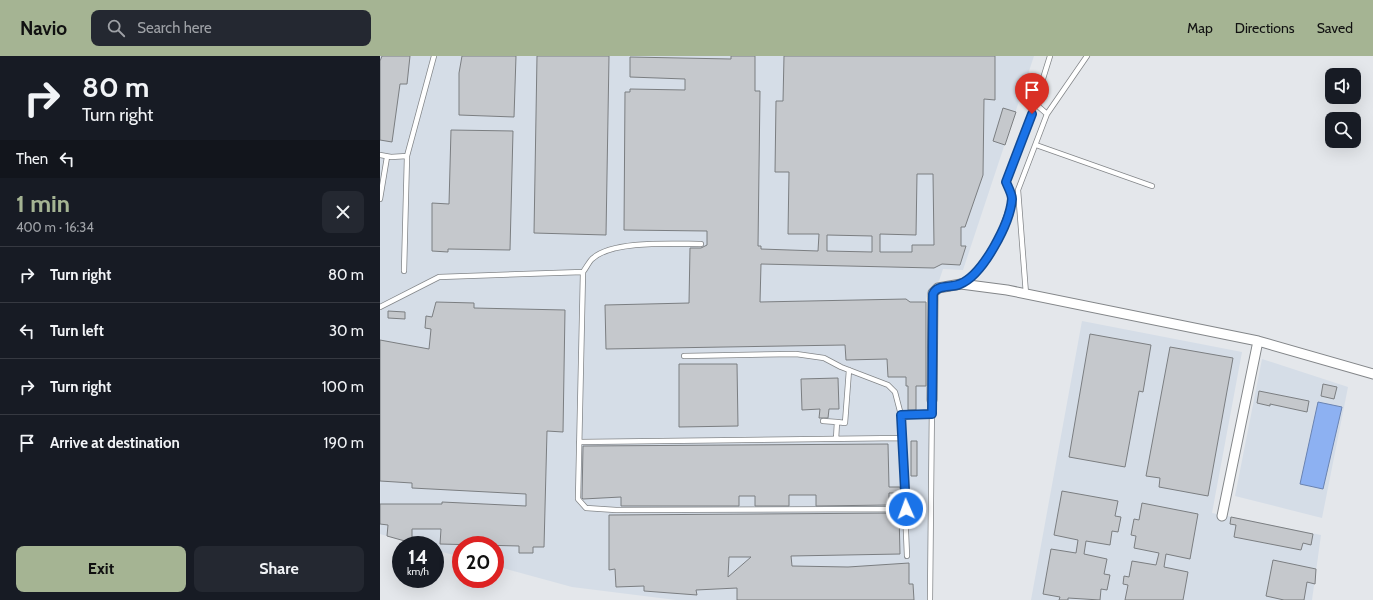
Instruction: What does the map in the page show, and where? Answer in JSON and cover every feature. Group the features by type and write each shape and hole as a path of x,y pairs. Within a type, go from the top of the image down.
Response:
{"street":[{"path":"932,400 933,294 938,288 961,284 1026,294 1258,341 1373,374"},
{"path":"1222,516 1258,341"}],"lane":[{"path":"404,272 407,156 434,56"},
{"path":"961,284 982,266 990,255 1009,212 1012,196 1006,182 1036,101 1050,56"},
{"path":"1026,294 1018,190 1047,114 1087,56"},
{"path":"1036,101 1047,114"},
{"path":"1036,145 1152,186"},
{"path":"380,155 387,157 407,156"},
{"path":"380,199 387,157"},
{"path":"701,244 648,244 608,250 592,259 583,272 578,499 586,508 616,510 906,509"},
{"path":"380,307 439,277 583,272"},
{"path":"684,356 796,354 824,358 888,386 895,392 901,415 908,556"},
{"path":"823,421 845,423 849,370"},
{"path":"930,600 932,400"},
{"path":"901,415 932,414"},
{"path":"836,439 837,422"},
{"path":"579,442 902,438"}],"shaded area":[{"path":"380,56 1034,56 963,270 943,269 939,281 930,287 926,299 927,393 932,407 930,600 676,600 572,587 504,568 504,536 452,536 452,555 444,552 444,536 392,536 392,537 380,534"},
{"path":"1082,321 1242,352 1212,513 1321,535 1312,600 1031,600"},
{"path":"1262,359 1348,387 1322,518 1235,496"}],"water":[{"path":"1318,402 1342,407 1323,489 1300,484"}],"building":[{"path":"382,56 410,56 407,84 400,84 392,142 380,140 380,61"},
{"path":"462,56 516,56 514,117 459,115 459,73"},
{"path":"537,56 609,56 606,235 534,233"},
{"path":"731,56 755,56 755,91 760,91 758,246 761,246 761,249 818,251 819,234 788,234 789,172 775,172 776,101 783,101 784,56 995,56 995,100 984,99 983,175 965,227 961,227 961,246 966,246 960,265 942,264 934,268 761,264 760,302 906,299 910,302 926,302 926,386 916,386 916,410 908,410 908,386 906,386 906,377 888,377 887,359 846,360 845,345 606,349 605,305 689,303 690,248 701,248 707,245 707,231 624,230 625,92 630,92 630,89 685,90 685,79 630,77 630,57 731,59","holes":["917,174 933,174 934,245 912,245 912,252 880,252 880,234 916,235","827,235 872,236 872,252 827,251"]},
{"path":"1003,108 1016,112 1005,145 993,141"},
{"path":"451,130 513,131 510,250 448,249 448,252 432,251 432,203 449,204"},
{"path":"436,302 474,303 474,308 565,310 563,432 547,431 544,547 533,547 533,553 519,553 519,546 504,546 504,536 452,536 452,544 444,544 444,536 441,536 441,529 412,529 412,536 392,536 392,537 387,536 388,525 380,524 380,504 442,504 442,502 526,506 526,494 412,488 412,483 380,481 380,340 429,349 431,329 425,328 426,316 432,317"},
{"path":"388,311 405,312 405,319 388,318"},
{"path":"1090,334 1151,345 1143,392 1139,391 1125,467 1069,457"},
{"path":"1170,347 1233,358 1208,496 1159,487 1160,478 1146,476"},
{"path":"679,364 737,364 738,426 679,427"},
{"path":"838,378 839,409 829,409 828,418 819,418 820,409 802,410 801,379"},
{"path":"1323,384 1337,387 1334,399 1321,396"},
{"path":"1259,391 1309,401 1307,412 1270,404 1270,406 1257,403"},
{"path":"911,441 917,441 917,476 911,476"},
{"path":"888,444 889,487 900,487 901,493 889,493 889,505 816,506 816,495 789,495 789,506 755,506 755,496 739,496 739,506 621,506 621,497 582,498 583,446"},
{"path":"1062,491 1118,501 1115,516 1121,517 1118,532 1112,531 1110,545 1086,541 1084,554 1107,559 1104,574 1110,575 1107,590 1101,589 1100,600 1068,598 1068,600 1059,600 1060,597 1043,594 1051,549 1076,553 1078,540 1054,535"},
{"path":"1142,503 1198,514 1190,559 1166,554 1164,567 1188,572 1183,600 1125,600 1128,585 1123,584 1124,576 1129,577 1132,561 1156,565 1159,553 1134,548 1136,536 1131,535 1134,519 1139,520"},
{"path":"899,513 900,554 791,556 792,566 848,567 909,563 909,584 913,584 914,600 737,600 737,588 696,590 697,595 644,591 644,586 616,587 615,569 609,570 609,515","holes":["729,557 751,557 728,577"]},
{"path":"1231,517 1313,534 1311,545 1303,543 1301,550 1234,537 1236,525 1230,524"},
{"path":"1273,560 1316,569 1315,584 1307,582 1304,600 1284,600 1266,596"}],"route":[{"path":"906,509 901,415 932,414 934,290 961,284 982,266 990,255 1009,212 1012,196 1006,182 1032,114"}]}
